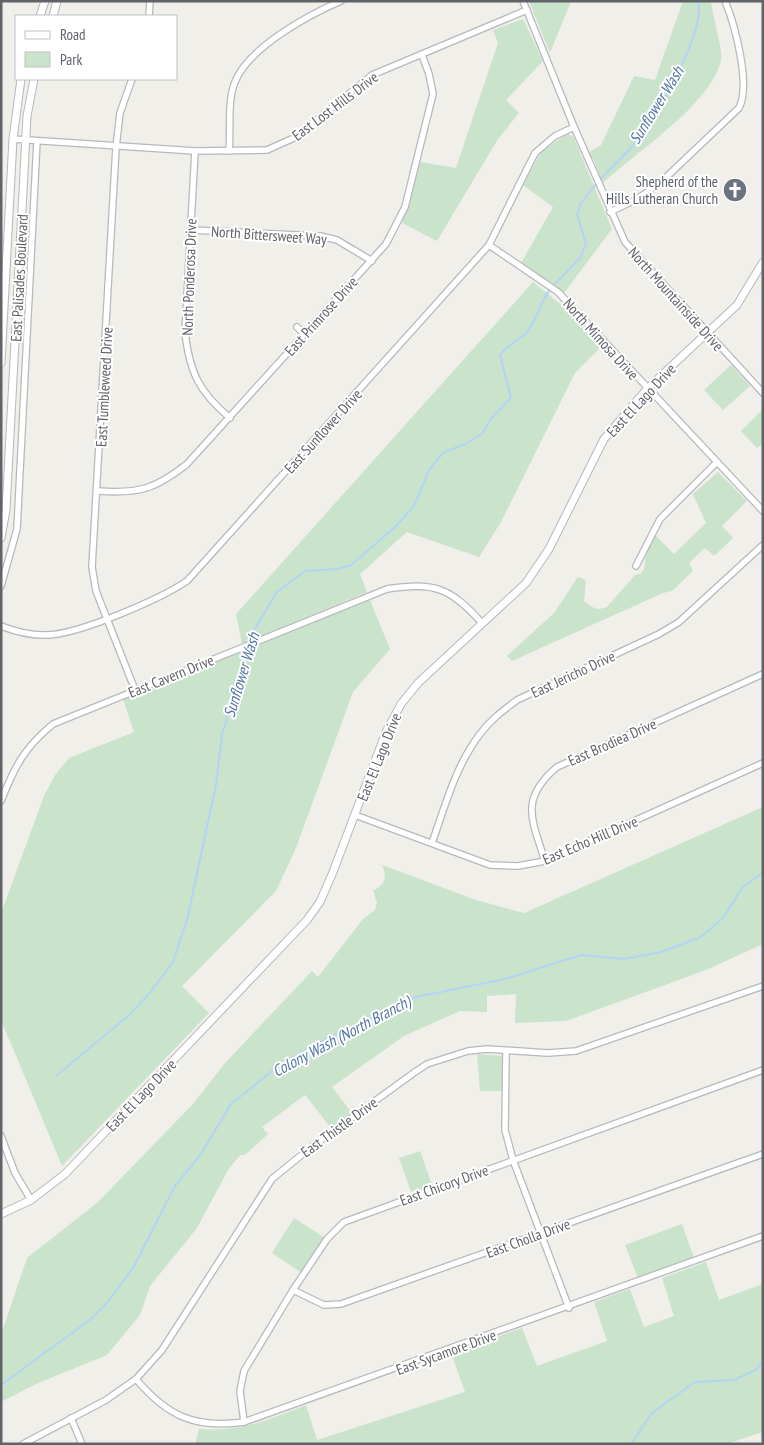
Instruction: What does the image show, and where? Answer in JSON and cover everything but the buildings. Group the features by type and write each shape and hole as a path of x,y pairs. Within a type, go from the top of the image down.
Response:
{"street":[{"path":"40,15 45,1"},
{"path":"52,15 57,1"},
{"path":"149,15 150,1"},
{"path":"230,151 232,91 244,66 292,26 312,13 340,1"},
{"name":"North Mountainside Drive","path":"523,1 610,212 627,246 763,393"},
{"path":"610,212 637,199 659,184 739,108 743,100 745,82 724,1"},
{"name":"East Lost Hills Drive","path":"14,139 116,147 230,151 253,151 282,145 309,128 372,75 527,10"},
{"name":"East Primrose Drive","path":"98,491 127,493 147,488 169,478 187,464 372,261 396,229 405,207 433,94 430,74 422,55"},
{"name":"East Palisades Boulevard","path":"1,363 14,139 22,80"},
{"name":"East Palisades Boulevard","path":"1,538 7,491 27,116 34,80"},
{"name":"East Tumbleweed Drive","path":"132,80 120,113 116,147 98,491 92,567 96,591 135,690"},
{"name":"East Sunflower Drive","path":"1,626 14,631 44,636 74,631 166,594 187,581 489,246 535,153 555,136 574,126"},
{"path":"1,586 17,529 37,141"},
{"name":"North Ponderosa Drive","path":"195,150 185,333 188,358 202,391 211,402 230,418"},
{"name":"North Bittersweet Way","path":"191,230 320,236 337,240 372,261"},
{"name":"North Mimosa Drive","path":"489,246 558,292 763,511"},
{"name":"East El Lago Drive","path":"1,1214 31,1200 64,1174 307,920 326,887 386,732 401,704 418,684 534,573 549,549 604,439 647,389 708,334 737,304 763,262"},
{"path":"297,328 304,334"},
{"path":"636,566 660,519 717,462"},
{"name":"East Jericho Drive","path":"432,843 465,756 480,732 498,715 517,700 660,634 679,622 763,545"},
{"name":"East Cavern Drive","path":"1,801 16,764 34,740 53,724 387,589 415,585 441,589 463,602 482,623"},
{"name":"East Brodiea Drive","path":"546,861 533,824 531,811 533,797 542,780 557,767 763,674"},
{"name":"East Echo Hill Drive","path":"355,815 490,864 518,866 546,861 763,763"},
{"name":"East Thistle Drive","path":"23,1444 106,1400 136,1379 162,1350 262,1193 283,1169 427,1064 468,1051 487,1049 548,1053 576,1051 763,986"},
{"path":"506,1050 505,1130 513,1160 569,1308"},
{"name":"East Chicory Drive","path":"244,1422 240,1391 241,1378 293,1290 327,1239 344,1222 763,1070"},
{"path":"1,1136 15,1173 31,1200"},
{"name":"East Cholla Drive","path":"293,1290 324,1305 341,1304 763,1154"},
{"name":"East Sycamore Drive","path":"136,1379 157,1402 188,1419 218,1425 244,1422 569,1308 763,1236"},
{"path":"71,1418 82,1444"}],"green space":[{"path":"529,1 571,1 550,53"},
{"path":"683,1 711,1 721,57 714,78 687,111 603,183 594,160 588,153 601,145 634,76 655,80"},
{"path":"523,19 543,61 506,100 519,113 498,139 437,241 402,223 420,162 456,168 498,43 493,30"},
{"path":"567,134 573,136 612,229 564,293 521,263 553,207 523,185 541,152"},
{"path":"533,282 563,306 601,347 575,373 501,522 479,557 407,532 360,574 367,592 242,644 236,614"},
{"path":"731,365 750,386 723,410 704,390"},
{"path":"763,409 763,443 757,448 741,431"},
{"path":"718,472 747,501 722,526 733,538 714,556 705,548 689,563 693,571 672,591 663,593 512,661 507,656 554,613 578,577 586,580 584,601 600,609 607,607 635,575 642,572 647,552 655,535 674,554 706,523 693,494"},
{"path":"370,600 390,649 353,692 296,848 276,891 182,986 209,1013 62,1166 1,1020 1,913 44,796 55,775 69,758 134,732 123,699"},
{"path":"763,807 763,944 706,970 566,1021 515,1023 516,994 487,996 487,1012 460,1011 404,1036 332,1087 352,1113 331,1128 305,1095 262,1127 268,1134 245,1155 240,1155 228,1170 197,1228 150,1286 140,1315 107,1355 36,1384 1,1402 1,1335 27,1258 98,1202 193,1104 225,1063 312,971 318,977 363,919 375,910 377,903 373,890 377,889 384,880 385,873 382,865 476,900 524,913"},
{"path":"477,1054 503,1056 503,1091 480,1091"},
{"path":"420,1151 432,1185 411,1192 399,1158"},
{"path":"294,1218 325,1238 302,1273 272,1253"},
{"path":"682,1224 694,1258 638,1278 625,1245"},
{"path":"706,1262 719,1300 763,1284 763,1432 727,1444 195,1444 199,1429 242,1427 306,1405 317,1440 465,1392 451,1353 522,1328 537,1366 607,1341 594,1302 630,1289 644,1327 674,1316 662,1278"}],"waterway":[{"name":"Sunflower Wash","path":"600,180 635,143 666,95 687,53 694,33 698,15 698,1"},
{"name":"Sunflower Wash","path":"553,286 580,258 586,244 577,214 581,203 597,183"},
{"name":"Sunflower Wash","path":"249,643 251,635 277,592 305,571 337,569 351,565 394,528 414,506 429,470 443,453 465,444 482,434 490,420 511,398 500,355 527,332 550,290"},
{"name":"Sunflower Wash","path":"56,1076 128,1016 150,993 173,962 187,920 216,785 222,735 247,648"},
{"name":"Colony Wash (North Branch)","path":"1,1385 91,1319 107,1303 133,1268 175,1186 201,1154 231,1104 281,1064 326,1039 416,997 505,979 581,955 624,959 661,952 701,937 724,917 742,888 763,872"},
{"path":"631,1444 652,1413 695,1382 734,1380 756,1370 763,1361"}],"place":[{"name":"Shepherd of the Hills Lutheran Church","path":"735,190"}]}
